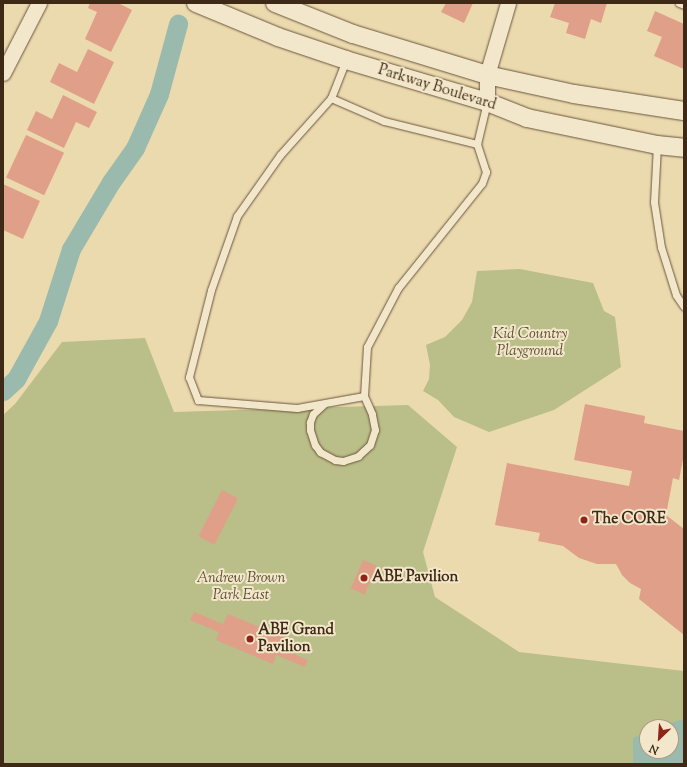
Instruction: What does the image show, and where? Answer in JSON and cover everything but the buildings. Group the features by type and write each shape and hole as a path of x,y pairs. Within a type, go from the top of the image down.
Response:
{"street":[{"path":"3,73 39,3"},
{"name":"Parkway Boulevard","path":"196,3 278,37 346,60 487,102 527,118 657,145 684,148"},
{"name":"Parkway Boulevard","path":"275,3 360,36 487,75 574,94 684,111"},
{"path":"487,102 487,75 508,3"}],"lane":[{"path":"679,3 684,5"},
{"path":"346,60 332,98 280,155 237,216 211,290 189,377 198,400 297,408 364,396"},
{"path":"332,98 384,121 477,144"},
{"path":"324,403 313,414 310,422 310,430 315,445 320,452 335,460 351,459 365,452 374,438 374,422 364,396 366,347 398,288 482,183 486,172 477,144 487,102"},
{"path":"657,145 654,202 661,247 676,294 684,307"}],"green space":[{"name":"Kid Country Playground","path":"520,269 593,283 604,311 615,317 621,367 554,410 489,432 454,417 438,400 423,391 429,379 430,365 426,345 445,337 462,320 472,302 477,271"},
{"name":"Andrew Brown Park East","path":"145,338 174,412 408,405 457,447 423,552 435,597 519,652 684,671 684,764 3,764 3,415 15,404 62,342"}],"shaded area":[{"path":"684,719 684,764 633,764 633,738 639,735 639,759 679,759 679,720"}],"waterway":[{"path":"3,391 16,379 48,321 71,249 111,182 135,148 159,94 178,24"}],"place":[{"name":"The CORE","path":"584,520"},
{"name":"ABE Pavilion","path":"364,578"},
{"name":"ABE Grand Pavilion","path":"250,639"}]}
